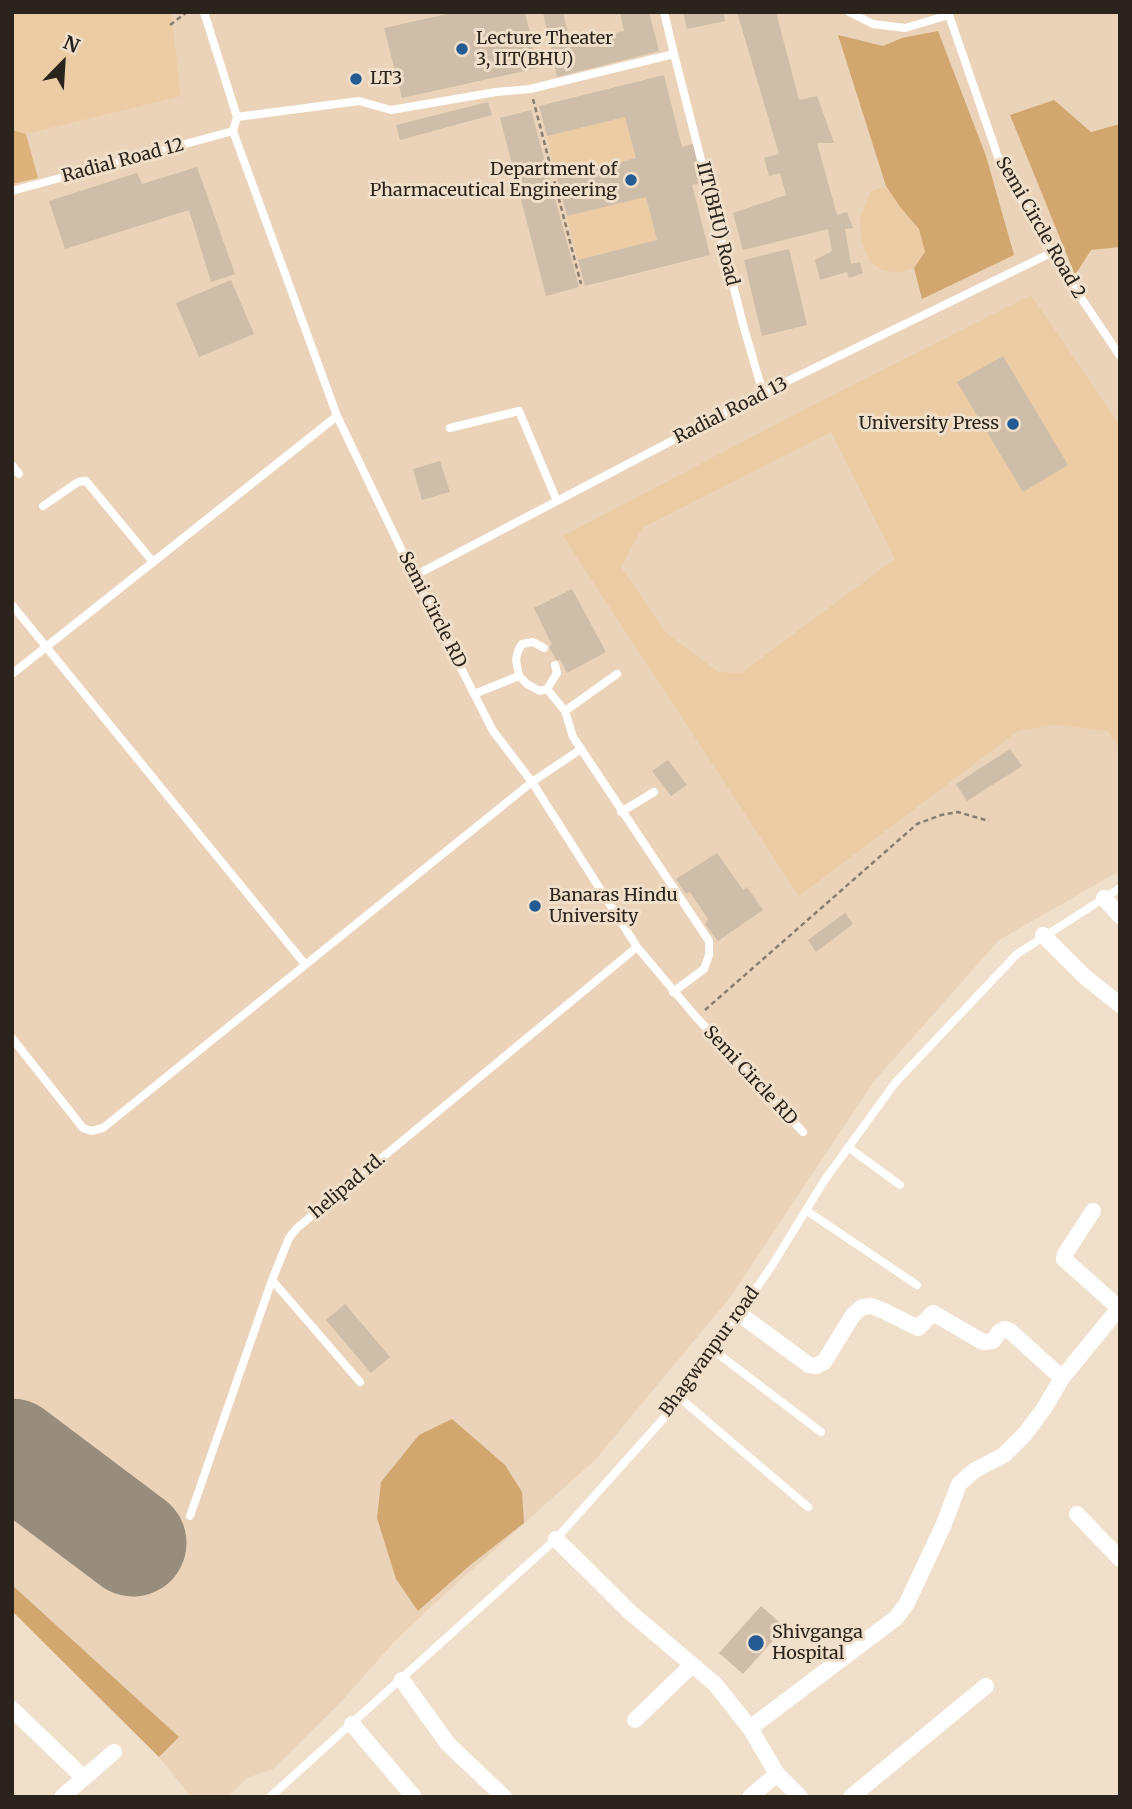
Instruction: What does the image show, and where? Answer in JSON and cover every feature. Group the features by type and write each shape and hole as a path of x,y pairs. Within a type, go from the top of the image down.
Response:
{"street":[{"path":"1104,898 1120,915"},
{"path":"1043,935 1084,976 1120,1005"},
{"path":"750,1728 896,1618 907,1603 944,1524 959,1484 967,1475 996,1461 1013,1447 1045,1407 1062,1378 1119,1308 1064,1259 1093,1211"},
{"path":"738,1313 809,1365 816,1366 824,1362 853,1315 862,1307 872,1306 918,1328 933,1313 983,1342 993,1341 999,1332 1005,1329 1010,1331 1062,1378"},
{"path":"1076,1514 1119,1557"},
{"path":"556,1539 631,1613 715,1684 750,1728 777,1774 800,1797"},
{"path":"635,1720 691,1666"},
{"path":"402,1680 448,1744 503,1797"},
{"path":"851,1797 986,1686"},
{"path":"12,1709 84,1778"},
{"path":"352,1724 414,1797"},
{"path":"62,1797 114,1752"},
{"path":"750,1797 777,1774"}],"lane":[{"path":"204,12 237,117 233,131"},
{"name":"IIT(BHU) Road","path":"664,12 763,393"},
{"path":"849,12 873,24 905,28 948,14"},
{"name":"Semi Circle Road 2","path":"948,14 998,157 1051,253 1120,356"},
{"path":"237,117 359,101 391,110 496,92 530,89 674,54"},
{"name":"Radial Road 12","path":"12,191 233,131"},
{"name":"Semi Circle RD","path":"233,131 337,416 414,576 494,731 532,782 637,947 673,992 803,1132"},
{"name":"Radial Road 13","path":"414,576 763,393 1051,253"},
{"path":"450,428 519,411 557,501"},
{"path":"12,674 337,416"},
{"path":"12,466 19,474"},
{"path":"43,506 78,481 86,481 153,562"},
{"path":"12,605 304,963"},
{"path":"544,648 533,642 522,644 516,660 519,676 540,691 547,689 557,673 555,665"},
{"path":"565,711 617,674"},
{"path":"474,694 519,676"},
{"path":"547,689 565,711 568,724 581,749 621,812 709,941 709,955 704,969 673,992"},
{"path":"12,1038 83,1128 91,1131 103,1128 304,963 532,782 581,749"},
{"path":"621,812 654,792"},
{"name":"Bhagwanpur road","path":"270,1797 556,1539 681,1399 848,1147 895,1083 1017,954 1120,888"},
{"name":"helipad rd.","path":"190,1517 272,1280 285,1246 297,1228 637,947"},
{"path":"848,1147 900,1185"},
{"path":"807,1211 917,1285"},
{"path":"272,1280 360,1382"},
{"path":"713,1350 821,1432"},
{"path":"681,1399 808,1507"}],"path":[{"path":"170,25 187,12"},
{"path":"530,89 581,284"},
{"path":"696,1017 917,824 958,812 989,821"}],"shaded area":[{"name":"Banaras Hindu University","path":"12,12 1120,12 1120,869 999,940 875,1080 732,1295 596,1459 424,1613 392,1644 342,1701 273,1769 247,1778 228,1797 191,1797 159,1757 12,1611"},
{"path":"12,12 171,12 181,96 26,134 12,130"},
{"path":"938,31 986,156 1014,255 922,299 914,268 925,252 919,229 886,186 838,35 883,46 902,38"},
{"path":"1054,100 1091,132 1120,124 1120,247 1091,250 1075,275 1010,115"},
{"path":"625,117 636,158 557,178 547,136"},
{"path":"12,130 26,134 38,178 12,184"},
{"path":"886,186 919,229 926,252 914,268 900,272 884,271 870,262 862,243 860,217 871,191"},
{"path":"646,197 657,240 578,260 567,216"},
{"path":"1031,295 1120,426 1120,750 1108,731 1055,725 1019,730 799,896 563,536","holes":["831,432 895,559 741,673 718,672 666,633 621,567 642,528"]},
{"path":"452,1419 505,1465 522,1492 524,1523 418,1611 396,1579 377,1518 381,1482 419,1435"},
{"path":"12,1585 179,1737 159,1757 12,1611"}],"building":[{"name":"Lecture Theater 3, IIT(BHU)","path":"456,12 525,12 538,68 402,98 384,28"},
{"path":"543,12 563,12 570,43 624,31 620,12 649,12 659,51 557,77"},
{"path":"683,12 723,12 725,21 687,29"},
{"path":"737,12 776,12 799,100 817,96 834,143 817,143 837,215 847,212 853,228 845,229 851,264 860,262 863,273 849,278 847,272 820,280 815,260 832,251 828,229 743,250 733,213 786,195 780,173 769,176 764,158 779,154"},
{"name":"Department of Pharmaceutical Engineering","path":"664,75 682,147 696,143 705,182 692,185 710,255 585,286 578,260 657,240 646,197 567,216 557,178 636,158 625,117 547,136 539,106"},
{"path":"488,102 492,115 400,140 396,125"},
{"path":"531,110 579,287 546,296 500,118"},
{"path":"197,167 235,274 211,282 189,210 65,249 49,201 137,173 142,184"},
{"path":"789,249 807,325 762,336 744,260"},
{"path":"231,280 254,334 199,357 176,303"},
{"name":"University Press","path":"1003,356 1068,465 1023,492 957,382"},
{"path":"440,461 450,492 422,500 413,469"},
{"path":"572,589 606,652 567,673 560,659 557,661 549,647 552,645 534,608"},
{"path":"1010,749 1022,766 967,801 956,784"},
{"path":"668,760 687,785 671,796 652,771"},
{"path":"717,853 743,890 747,887 763,910 718,941 705,924 708,919 690,892 686,894 676,879"},
{"path":"845,913 853,924 816,952 808,940"},
{"path":"345,1304 390,1357 371,1373 326,1320"},
{"path":"761,1606 785,1627 743,1674 719,1653"}],"runway":[{"path":"12,1452 133,1543"}],"place":[{"name":"Lecture Theater 3, IIT(BHU)","path":"462,49"},
{"name":"LT3","path":"356,79"},
{"name":"Department of Pharmaceutical Engineering","path":"631,180"},
{"name":"University Press","path":"1013,424"},
{"name":"Banaras Hindu University","path":"535,906"},
{"name":"Shivganga Hospital","path":"756,1643"}]}
